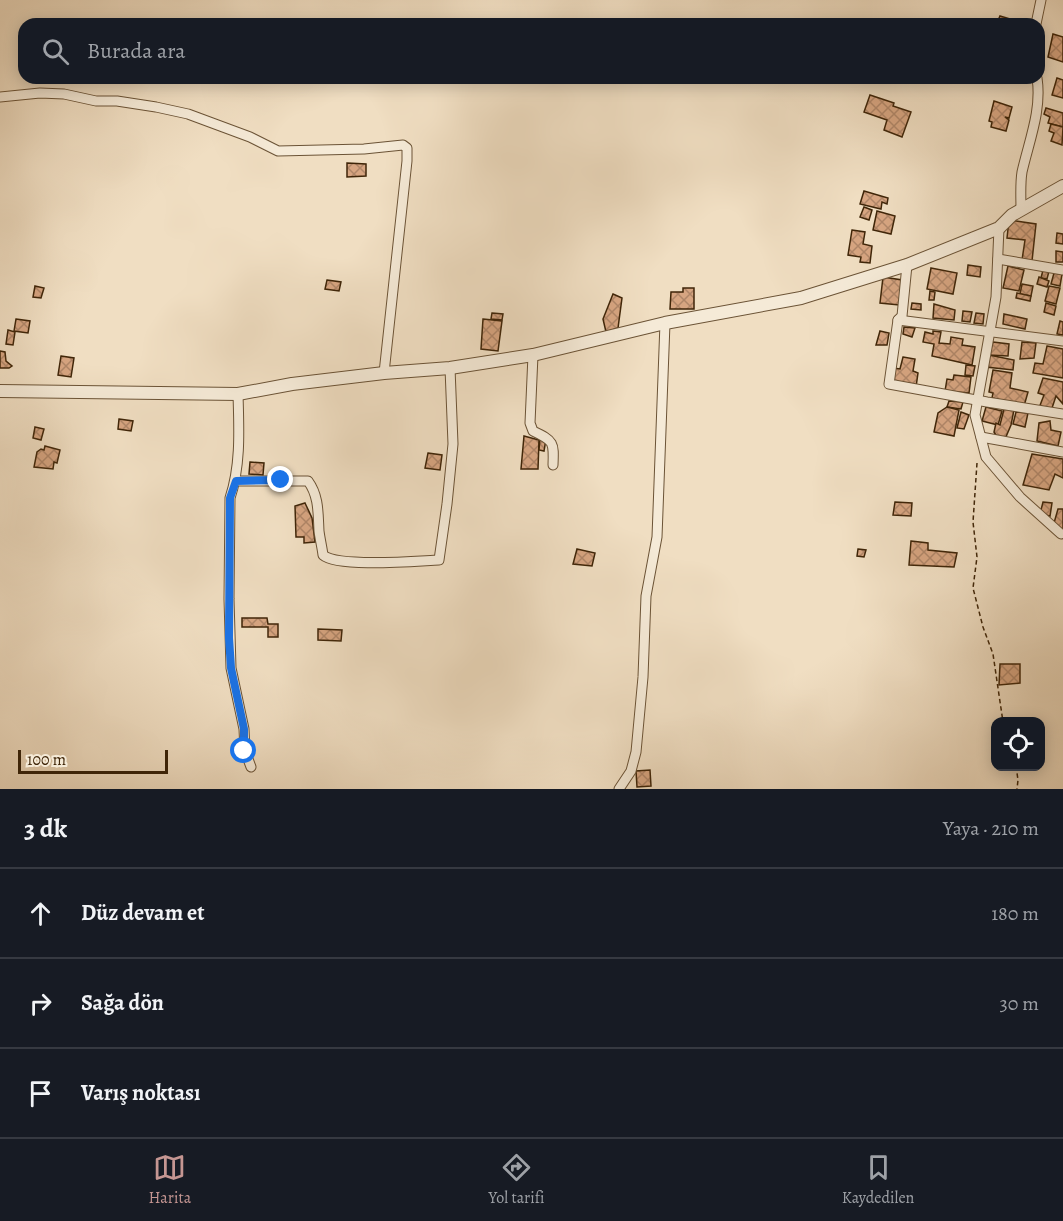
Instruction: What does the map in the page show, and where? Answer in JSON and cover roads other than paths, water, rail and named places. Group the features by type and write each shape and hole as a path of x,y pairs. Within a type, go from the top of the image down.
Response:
{"street":[{"path":"1037,18 1041,0"},
{"path":"1021,210 1022,174 1033,136 1038,84"},
{"path":"0,97 57,94 96,101 117,101 156,107 188,114 250,137 278,152 364,149 403,145 407,148 407,160 384,373"},
{"path":"0,391 238,394 292,384 450,368 532,355 665,323 801,298 907,266 999,228 1012,215 1063,186"},
{"path":"999,228 996,297 975,415 986,458 1020,497 1061,534"},
{"path":"998,259 1063,270"},
{"path":"907,266 902,316 898,320 889,384 1063,414"},
{"path":"898,320 1063,341"},
{"path":"619,789 631,771 636,752 643,677 646,596 657,537 665,323"},
{"path":"532,355 530,423 533,431 550,439 554,446 552,465"},
{"path":"236,481 308,481 313,488 319,512 323,555 331,560 364,562 439,560 453,444 450,368"},
{"path":"238,394 239,431 236,481 230,498 229,638 231,668 244,729 244,751 251,767"},
{"path":"981,437 1063,452"}]}
